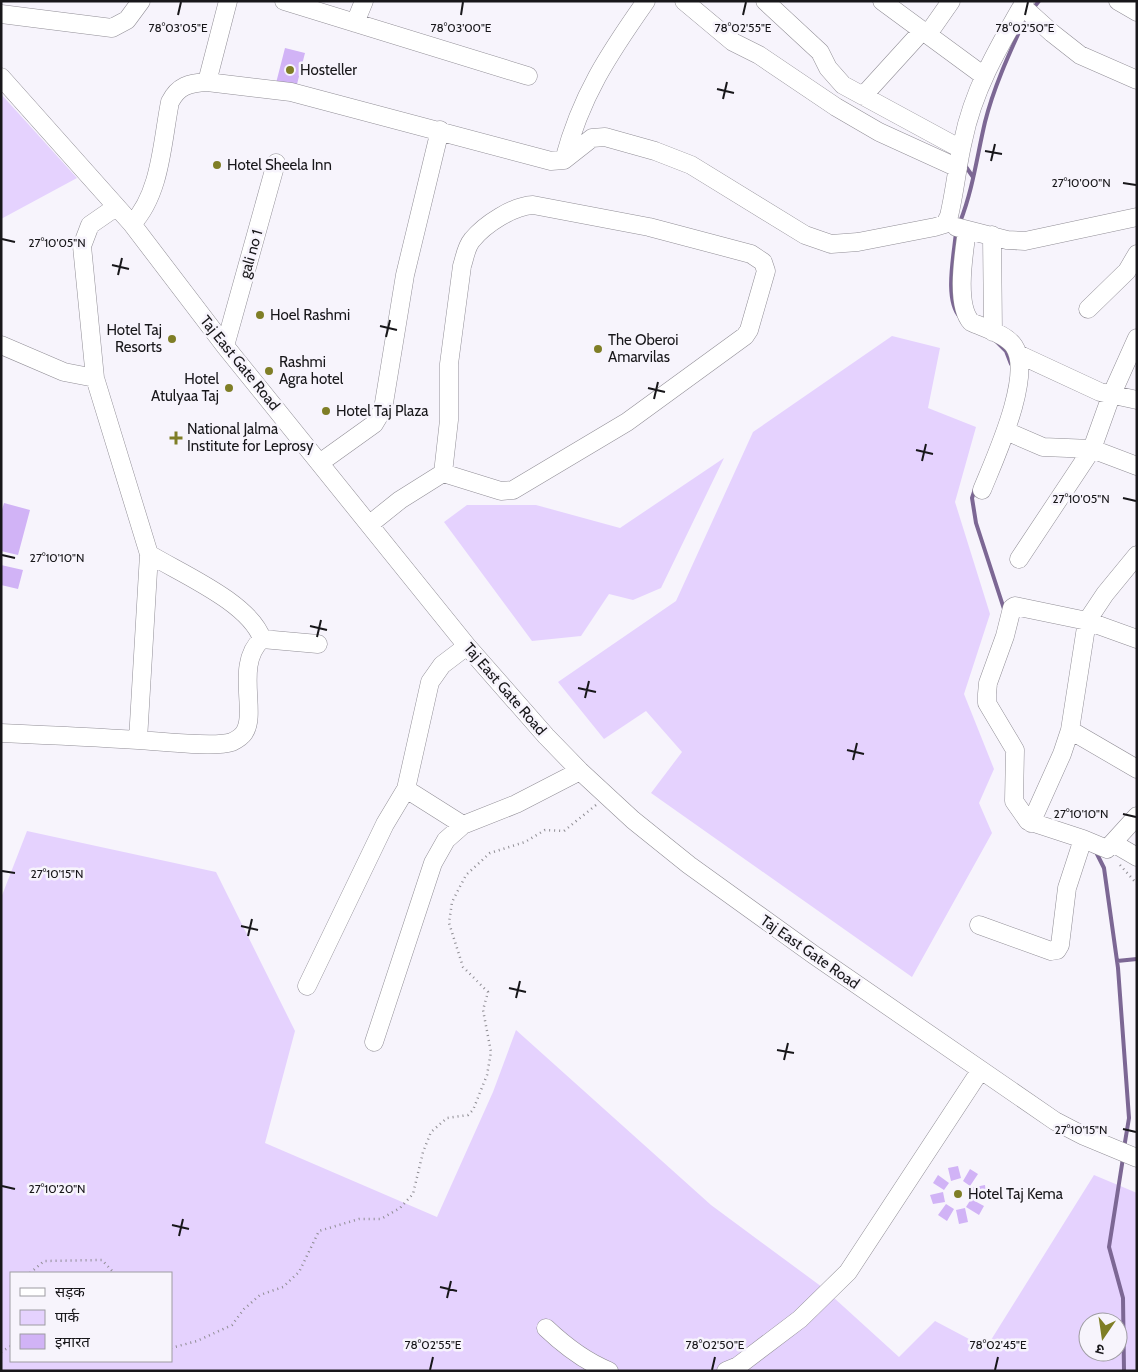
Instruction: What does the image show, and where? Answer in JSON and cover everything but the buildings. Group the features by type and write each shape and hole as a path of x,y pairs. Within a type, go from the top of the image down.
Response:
{"street":[{"path":"18,1 30,17"},
{"path":"1,14 112,28 127,20 141,1"},
{"path":"206,82 228,1"},
{"path":"284,1 528,76"},
{"path":"355,23 364,1"},
{"path":"564,160 574,124 592,84 646,1"},
{"path":"684,1 733,42 759,55 836,107 879,132 958,168"},
{"path":"765,1 820,52 828,68 843,85 961,149"},
{"path":"882,1 984,76"},
{"path":"863,96 925,32 951,1"},
{"path":"1118,1 1137,12"},
{"path":"945,224 953,201 961,149 984,76 1023,3 1080,55 1137,80"},
{"name":"Taj East Gate Road","path":"1,77 132,224 225,346 321,462 467,646 546,736 580,771 689,865 980,1071 1055,1121 1084,1136 1137,1158"},
{"path":"132,224 143,212 154,185 170,102 175,92 193,83 206,82 291,92 551,161 564,160 592,138 606,137 655,151 691,165 804,235 831,244 858,242 945,224 1007,240 1024,241 1137,217"},
{"path":"321,462 374,424 383,409 405,275 440,130"},
{"name":"gali no 1","path":"225,346 276,162"},
{"path":"370,524 400,500 443,473 501,491 512,490 627,422 745,336 749,330 766,271 763,262 752,254 650,228 533,205 523,206 498,219 472,239 462,266 449,364 449,420 443,473"},
{"path":"116,207 90,225 82,246 95,378 149,554 138,740"},
{"path":"966,230 962,293 967,317 971,322 1011,342 1026,357 1111,396 1137,400"},
{"path":"992,235 992,332"},
{"path":"1088,309 1127,271 1137,254"},
{"path":"1020,559 1092,449 1111,396 1137,338"},
{"path":"3,352 64,372 95,378"},
{"path":"982,490 1006,431 1026,357"},
{"path":"1006,431 1043,447 1092,449 1137,466"},
{"path":"149,554 222,595 244,612 262,640"},
{"path":"1031,822 1062,754 1070,730 1087,621 1105,594 1137,555"},
{"path":"1137,639 1087,621 1018,606 1012,608 1005,636 988,683 988,703 1015,750 1014,802 1021,814 1031,822 1083,839 1105,849 1113,843 1137,816"},
{"path":"1,733 198,744 232,742 244,734 249,723 247,693 250,660 257,644 262,640 318,644"},
{"path":"307,986 385,824 406,789 430,682 442,666 467,646"},
{"path":"1070,730 1137,769"},
{"path":"374,1042 433,863 446,840 463,824 516,804 580,771"},
{"path":"406,789 463,824"},
{"path":"978,925 1051,951 1057,950 1060,945 1067,888 1083,839"},
{"path":"1113,843 1137,857"},
{"path":"726,1371 738,1366 787,1329 848,1272 980,1071"},
{"path":"546,1328 567,1347 594,1365 609,1371"}],"path":[{"path":"172,1348 197,1342 232,1325 244,1309 260,1295 283,1287 299,1272 319,1231 359,1219 381,1219 400,1208 413,1194 423,1152 431,1132 447,1118 468,1115 473,1110 488,1075 491,1052 483,1010 488,992 463,967 449,924 452,902 466,875 490,853 525,842 545,830 564,831 607,796"},
{"path":"31,1272 44,1261 102,1260 113,1272"}],"green space":[{"path":"1,94 77,178 1,219"},
{"path":"892,336 940,348 928,408 976,427 955,502 990,614 964,694 994,769 979,803 992,833 912,977 651,793 682,752 646,711 604,739 558,682 676,601 753,432"},
{"path":"724,458 661,588 633,600 609,594 581,636 532,641 444,522 467,505 536,505 620,528"},
{"path":"27,831 216,872 295,1031 265,1143 437,1217 493,1092 516,1030 711,1205 822,1287 899,1357 935,1321 986,1348 1094,1175 1137,1193 1137,1371 1,1371 1,898"}],"waterway":[{"path":"1035,6 1039,1"},
{"path":"960,222 972,185 985,122 993,95 1025,19"},
{"path":"964,164 973,177"},
{"path":"956,232 951,289 952,300 960,317"},
{"path":"996,341 1006,351 1011,364"},
{"path":"975,489 972,498 976,523 1004,609"},
{"path":"1093,851 1096,852 1104,868 1118,968 1129,1118 1124,1148"},
{"path":"1117,961 1137,959"},
{"path":"1123,1158 1109,1247 1123,1298 1124,1371"}],"place":[{"name":"Hosteller","path":"290,70"},
{"name":"Hotel Sheela Inn","path":"217,165"},
{"name":"Hoel Rashmi","path":"260,315"},
{"name":"Hotel Taj Resorts","path":"172,339"},
{"name":"The Oberoi Amarvilas","path":"598,349"},
{"name":"Rashmi Agra hotel","path":"269,371"},
{"name":"Hotel Atulyaa Taj","path":"229,388"},
{"name":"Hotel Taj Plaza","path":"326,411"},
{"name":"National Jalma Institute for Leprosy","path":"176,438"},
{"name":"Hotel Taj Kema","path":"958,1194"}]}
